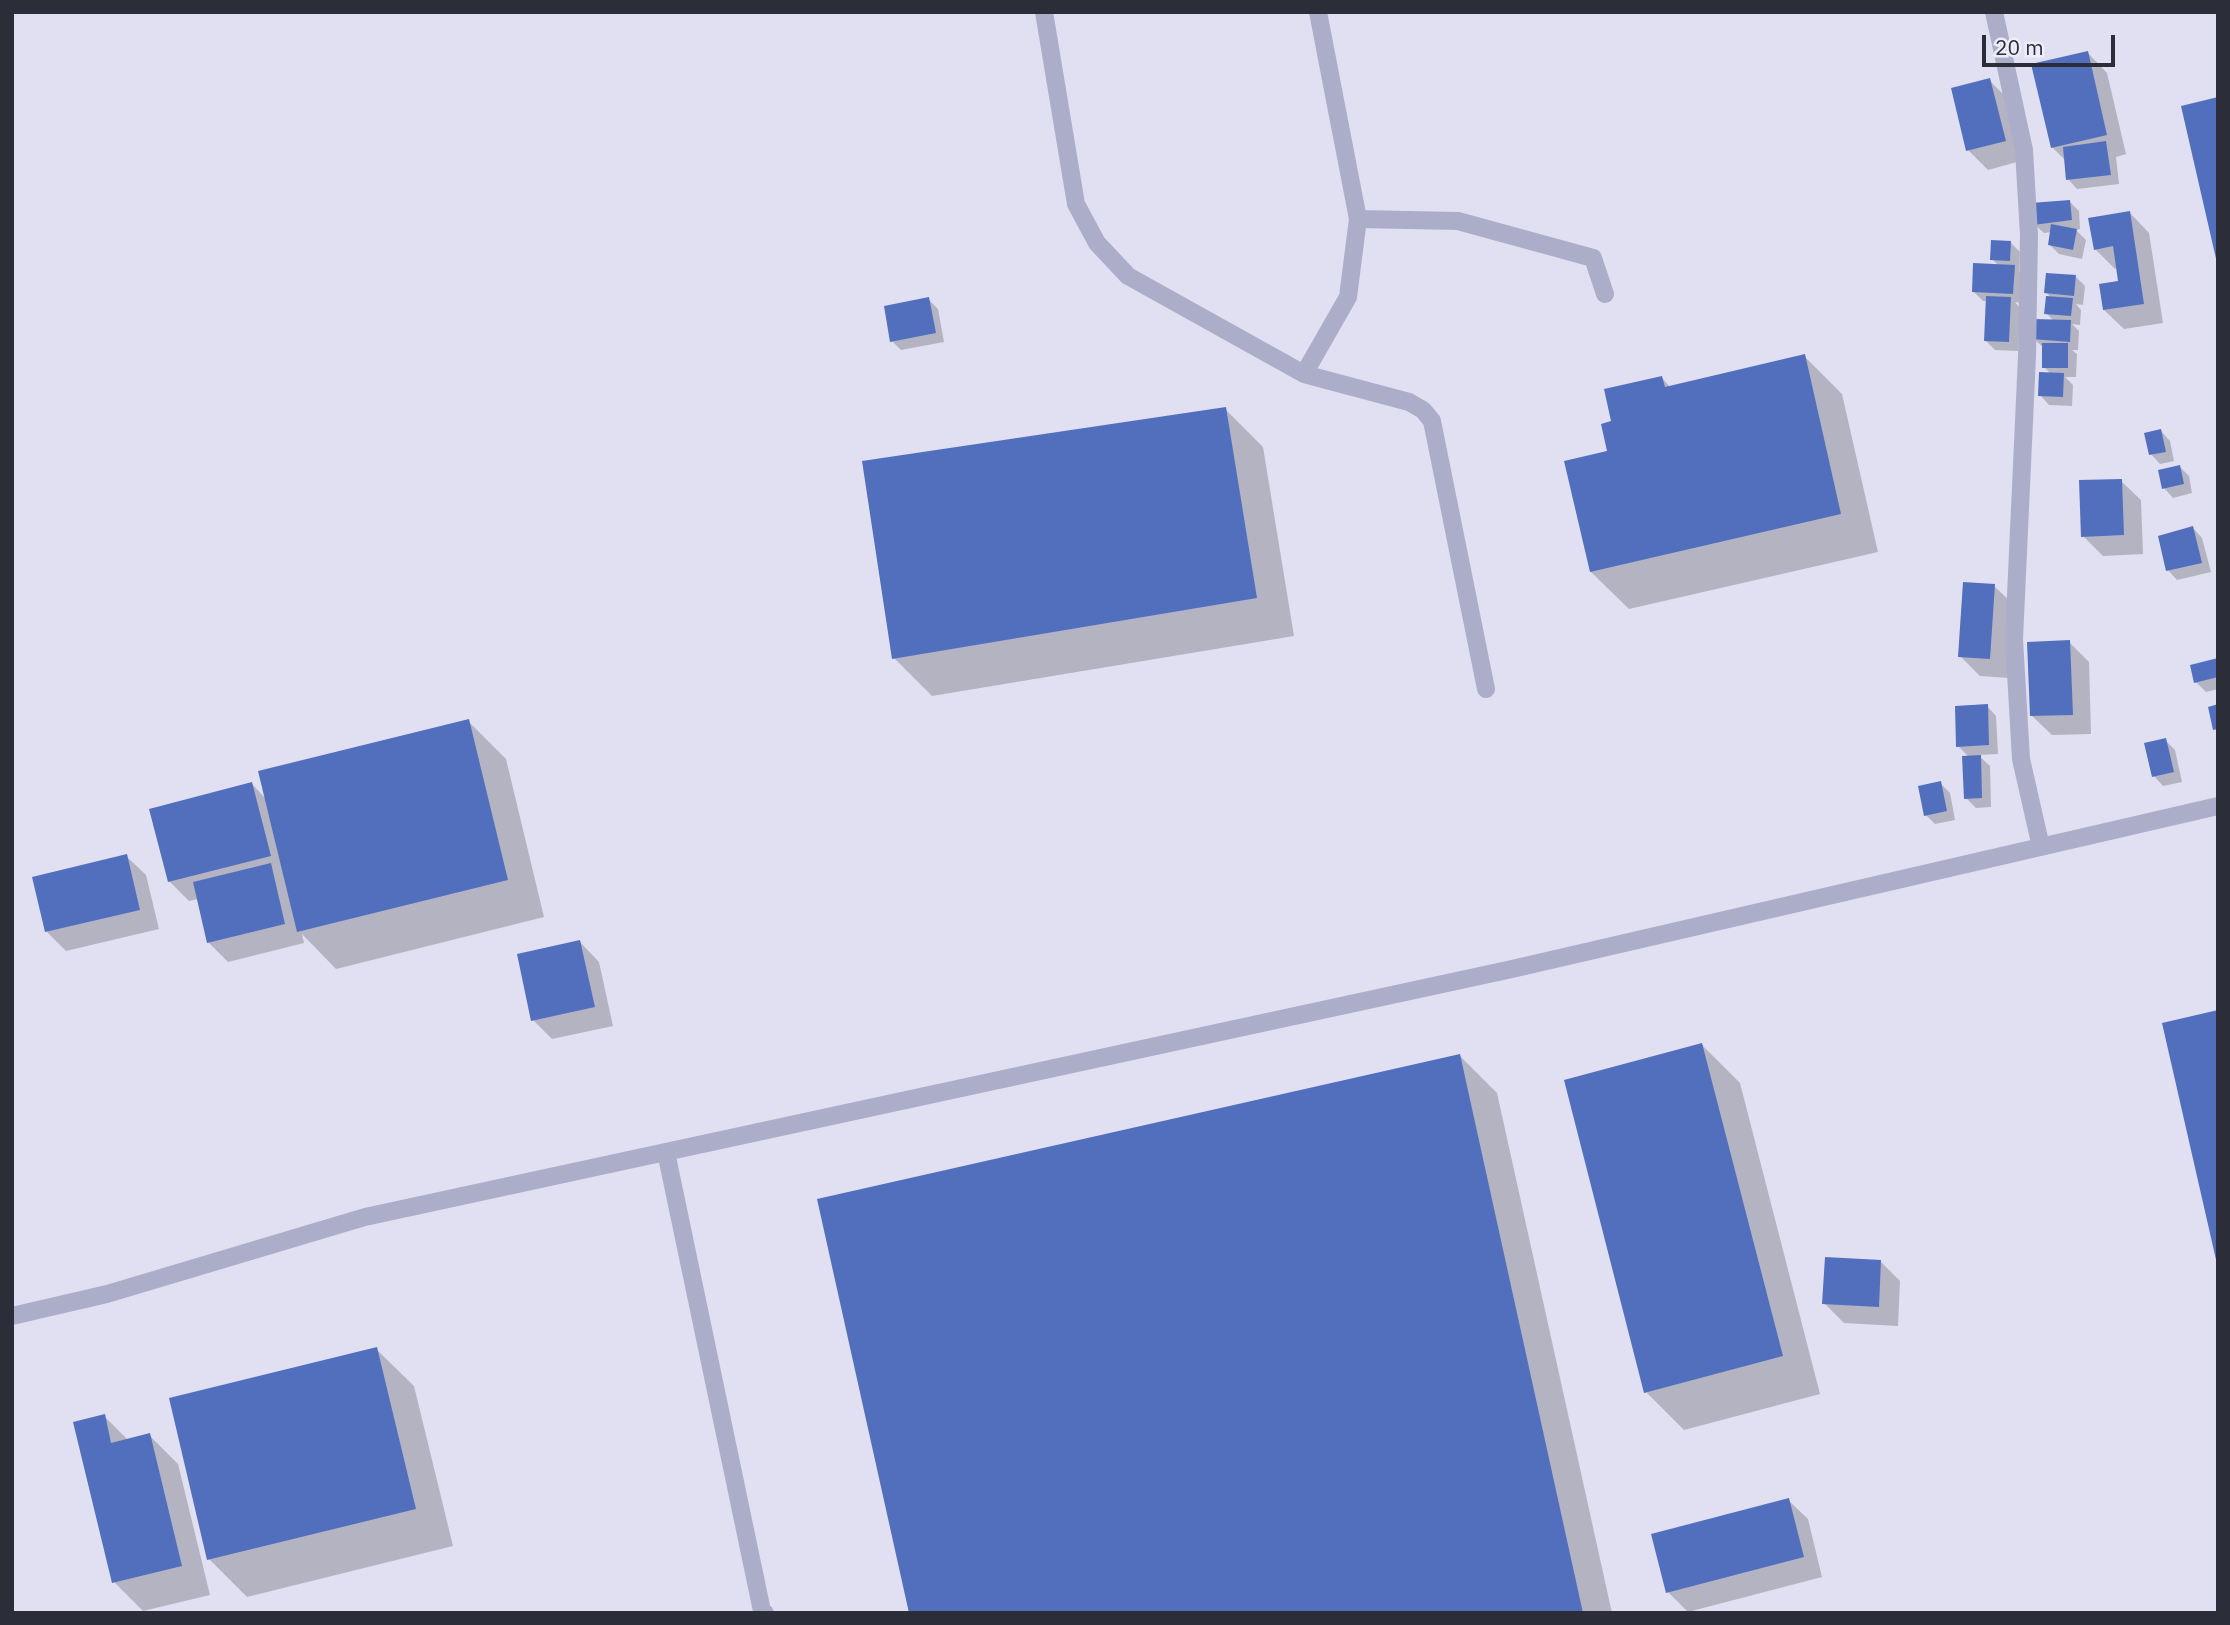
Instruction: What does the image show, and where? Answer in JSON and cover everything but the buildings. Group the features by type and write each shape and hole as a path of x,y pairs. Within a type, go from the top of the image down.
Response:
{"street":[{"path":"1044,12 1076,204 1097,243 1128,276 1304,374 1409,402 1423,410 1432,421 1486,689"},
{"path":"1304,374 1348,297 1358,219 1318,12"},
{"path":"1994,12 2024,150 2029,235 2027,355 2014,639 2021,759 2041,847"},
{"path":"1358,219 1458,221 1593,258 1605,294"},
{"path":"12,1316 107,1294 365,1217 1512,969 2218,806"},
{"path":"666,1152 765,1613"}]}
